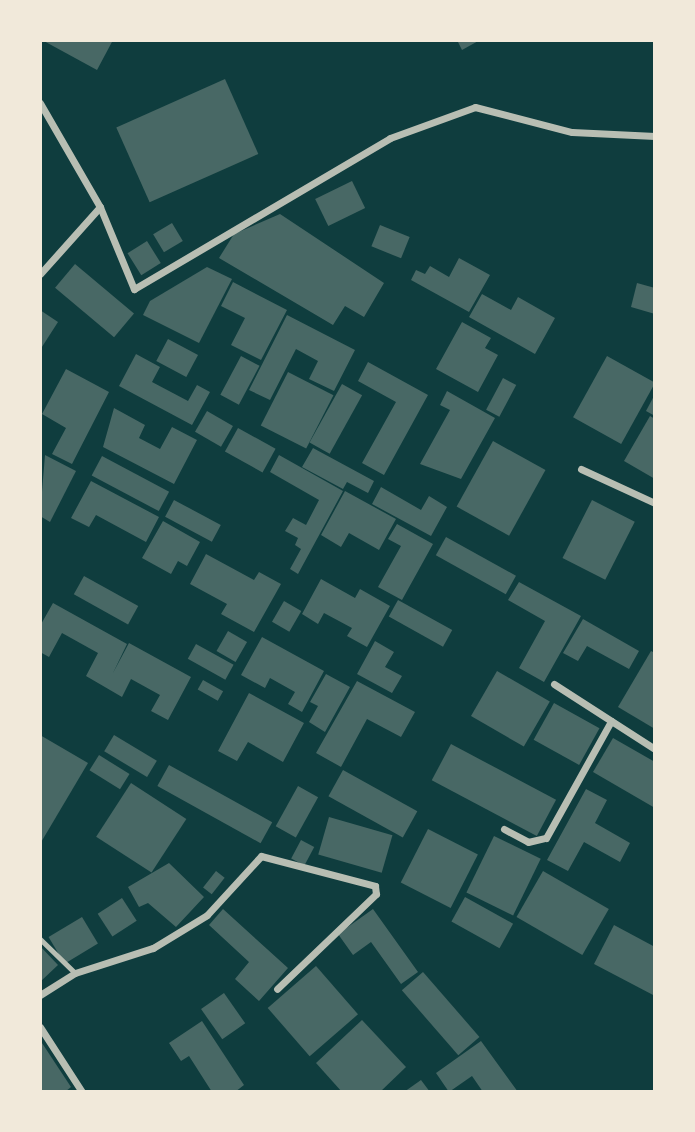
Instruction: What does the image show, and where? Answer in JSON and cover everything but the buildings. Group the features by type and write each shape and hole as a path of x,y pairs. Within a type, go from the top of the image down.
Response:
{"street":[{"path":"40,103 100,207 134,289 390,138 475,107 572,132 655,136"},
{"path":"40,274 100,207"},
{"path":"580,469 655,503"},
{"path":"554,684 655,749"},
{"path":"504,830 528,842 546,838 611,721"},
{"path":"40,995 75,973 153,948 207,915 261,856 375,886 376,894 277,989"},
{"path":"40,1027 82,1092"}],"lane":[{"path":"40,939 75,973"}]}
